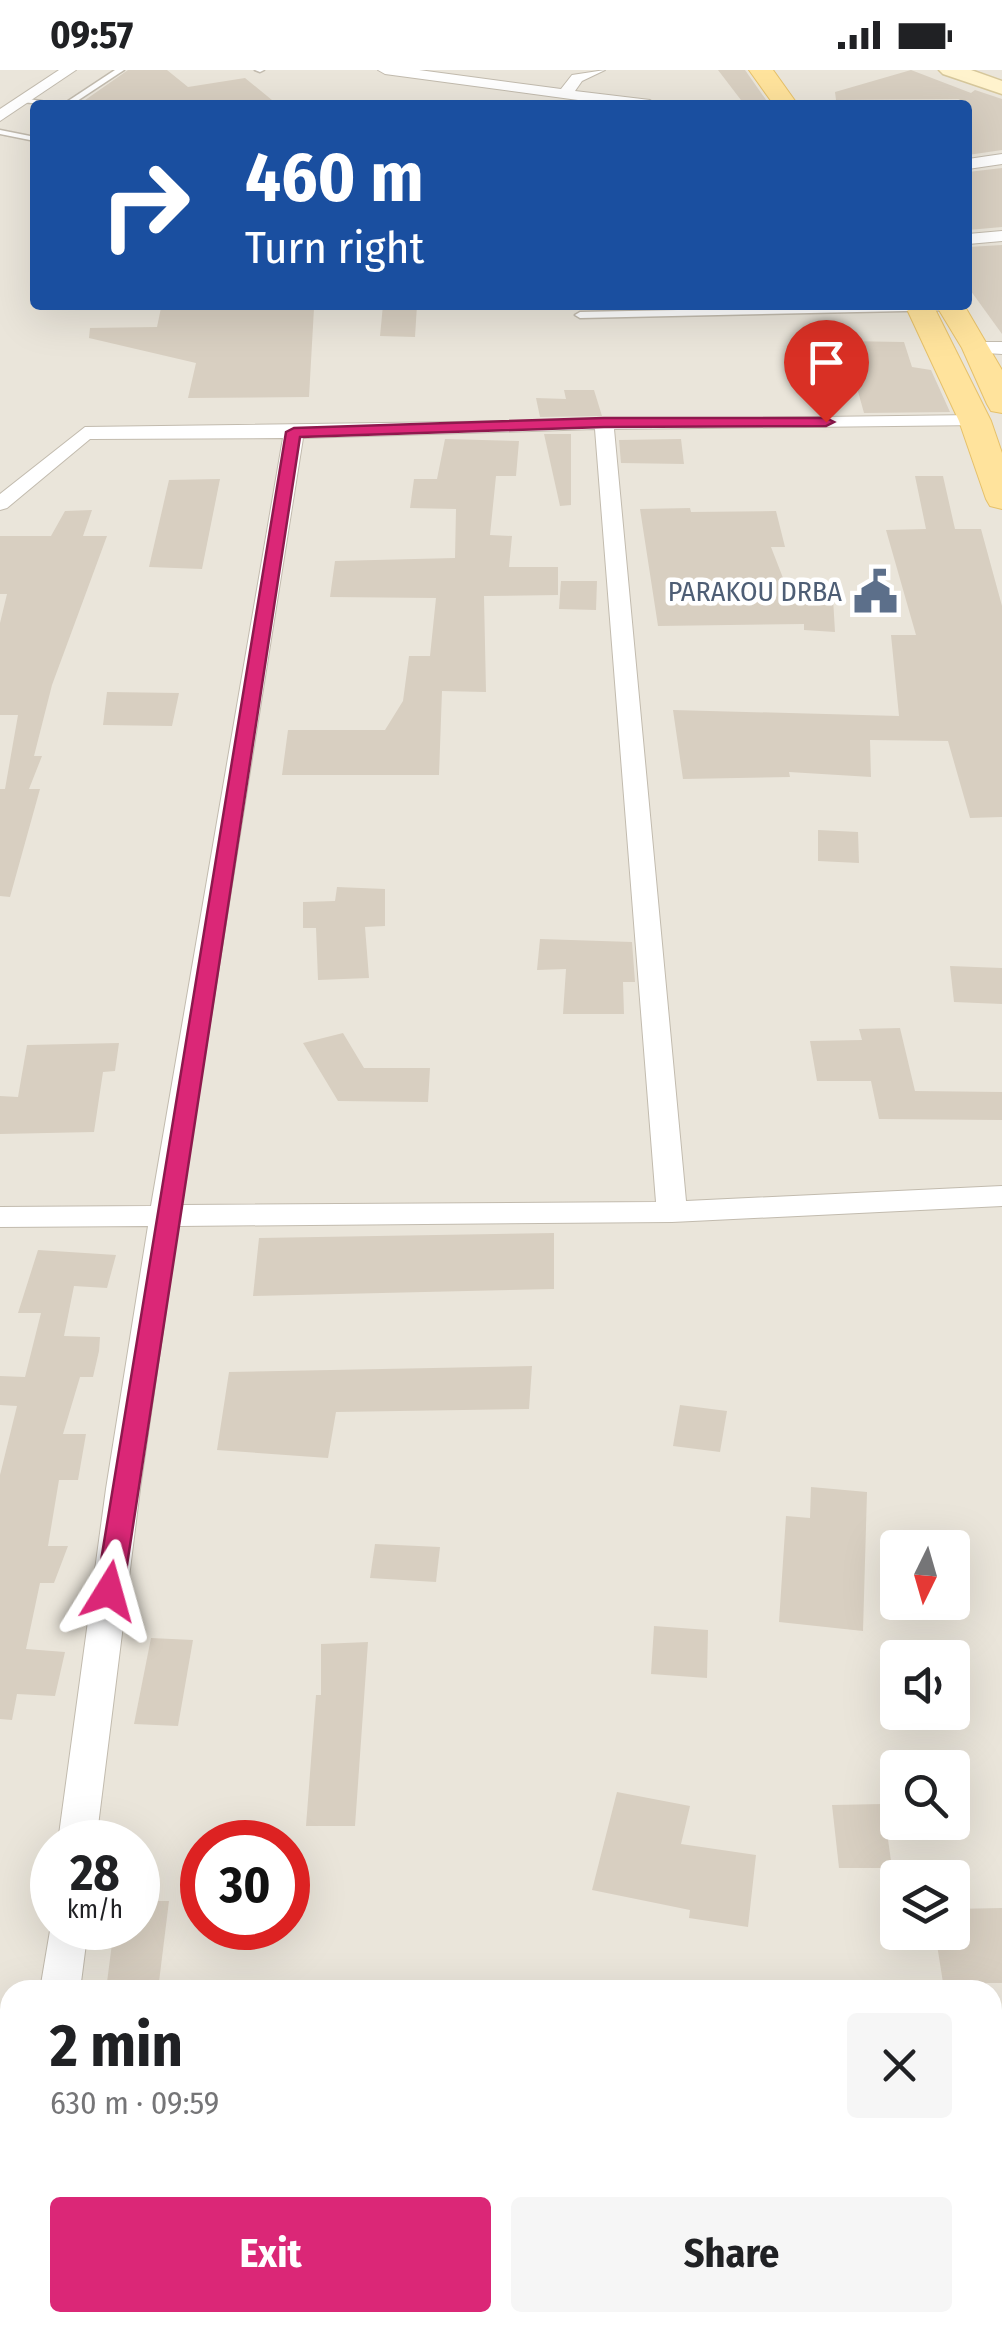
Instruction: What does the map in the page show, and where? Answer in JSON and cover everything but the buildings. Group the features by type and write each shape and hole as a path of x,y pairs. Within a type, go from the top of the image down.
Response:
{"main road":[{"path":"761,70 796,99"},
{"path":"790,70 796,99"},
{"path":"936,310 1002,499"},
{"path":"940,310 990,348 1002,404"}],"street":[{"path":"0,116 69,70"},
{"path":"385,70 611,100"},
{"path":"565,94 577,78 598,70"},
{"path":"950,70 1002,88"},
{"path":"972,163 1002,159"},
{"path":"972,239 1002,236"},
{"path":"0,504 86,433 294,432 604,423 974,422"},
{"path":"604,423 672,1212"},
{"path":"80,1820 98,1666 166,1214 294,432"},
{"path":"0,1217 672,1212 1002,1196"},
{"path":"61,1980 65,1950"}],"lane":[{"path":"74,100 120,70"},
{"path":"23,100 30,101"},
{"path":"0,132 30,138"},
{"path":"580,314 758,310"}],"shaded area":[{"path":"0,70 1002,70 1002,1980 0,1980"}],"place":[{"name":"PARAKOU DRBA","path":"875,591"}],"route":[{"path":"109,1591 166,1214 294,432 604,423 826,422"}]}
